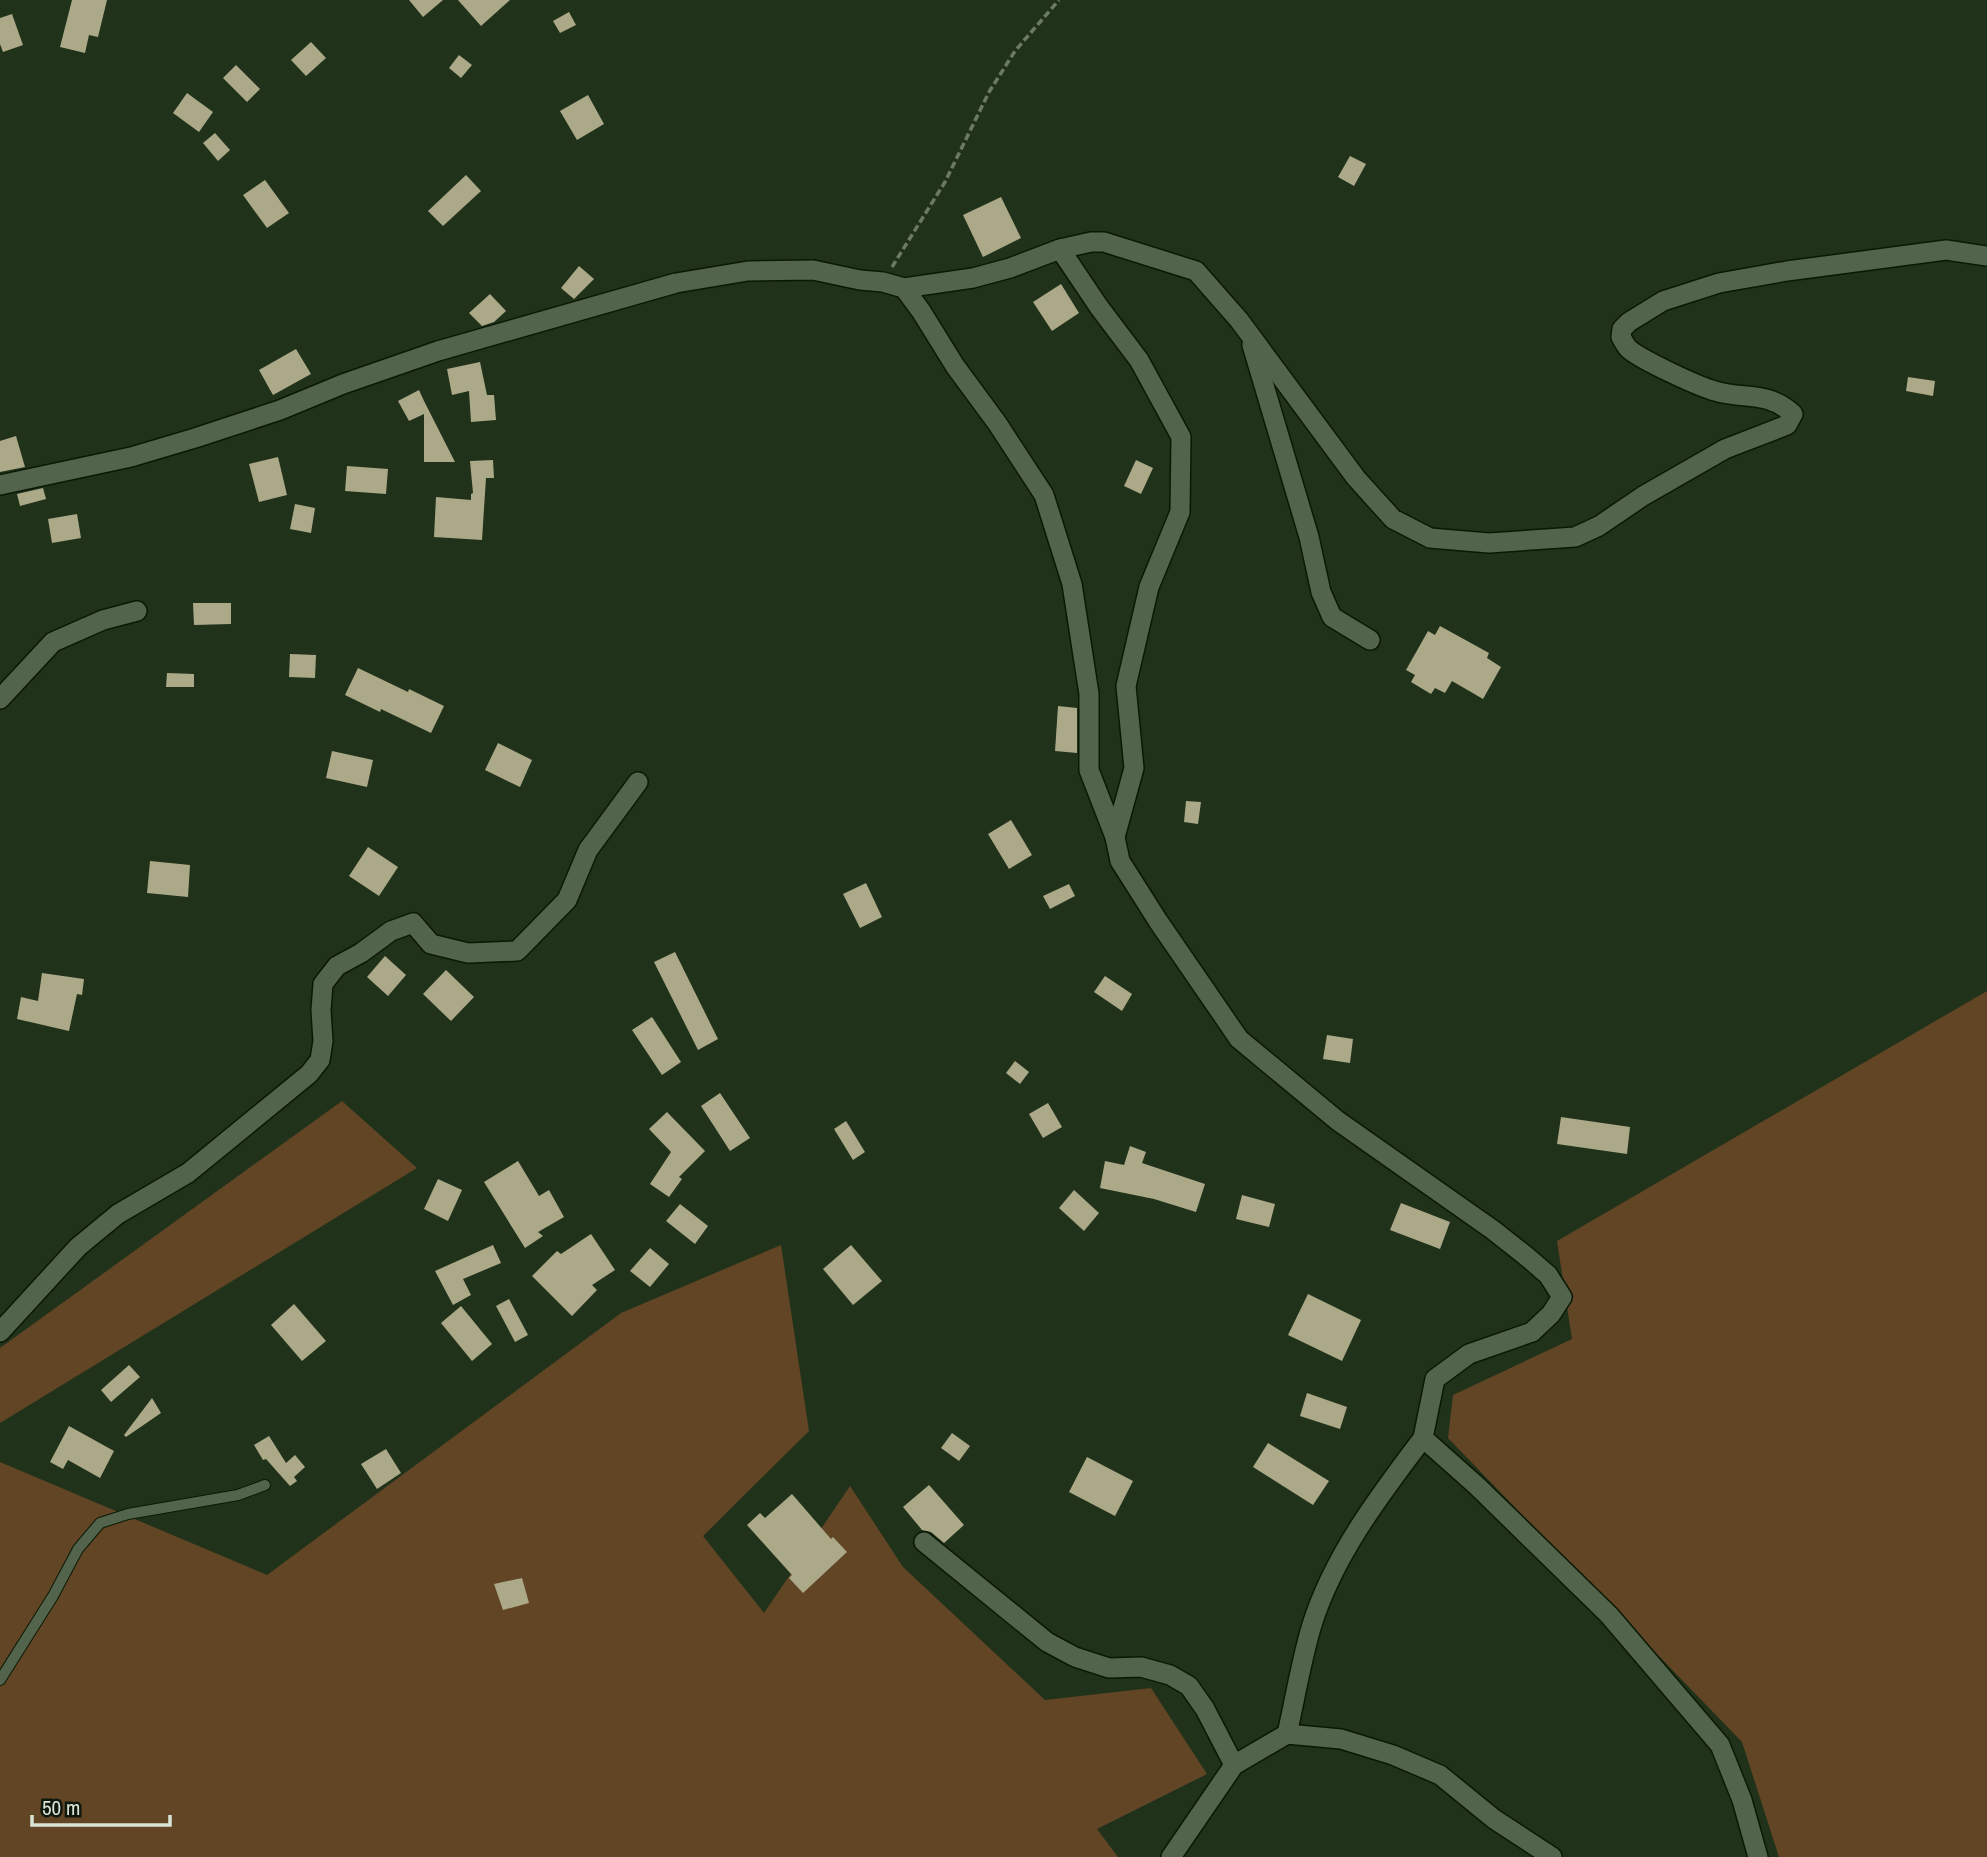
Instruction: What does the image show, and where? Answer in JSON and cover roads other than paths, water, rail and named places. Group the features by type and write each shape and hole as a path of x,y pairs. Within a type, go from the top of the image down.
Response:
{"street":[{"path":"0,485 131,457 182,442 280,410 343,384 438,351 676,284 748,271 813,270 904,288 973,278 1010,268 1060,248 1104,242 1196,271 1247,331 1356,478 1393,519 1430,538 1489,543 1575,537 1599,526 1643,496 1725,449 1787,425 1793,414 1784,406 1756,396 1716,392 1641,358 1628,349 1621,337 1622,329 1629,322 1663,301 1719,283 1787,271 1947,250 1987,256"},
{"path":"1060,248 1099,307 1139,360 1181,437 1180,512 1149,587 1126,686 1134,768 1115,837"},
{"path":"904,288 1044,495 1074,598 1090,694 1089,770 1115,837 1120,861 1239,1040 1338,1121 1526,1256 1548,1275 1562,1297 1532,1332 1469,1354 1435,1379 1423,1438 1379,1497 1338,1564 1311,1627 1287,1734"},
{"path":"1247,331 1309,537 1321,592 1332,617 1370,640"},
{"path":"0,699 53,642 103,620 136,611"},
{"path":"0,1332 78,1247 118,1214 188,1173 309,1074 320,1060 323,1041 323,985 337,966 361,953 391,931 412,923 431,944 468,953 517,951 567,900 588,850 638,782"},
{"path":"1423,1438 1477,1486 1609,1615 1720,1745 1742,1800 1758,1857"},
{"path":"924,1542 1047,1642 1075,1657 1109,1668 1141,1667 1170,1675 1189,1686 1205,1709 1234,1765"},
{"path":"1171,1857 1234,1765 1287,1734 1341,1739 1394,1755 1440,1775 1494,1819 1552,1857"}],"lane":[{"path":"0,1680 53,1596 78,1549 100,1523 128,1514 238,1495 265,1485"}]}
